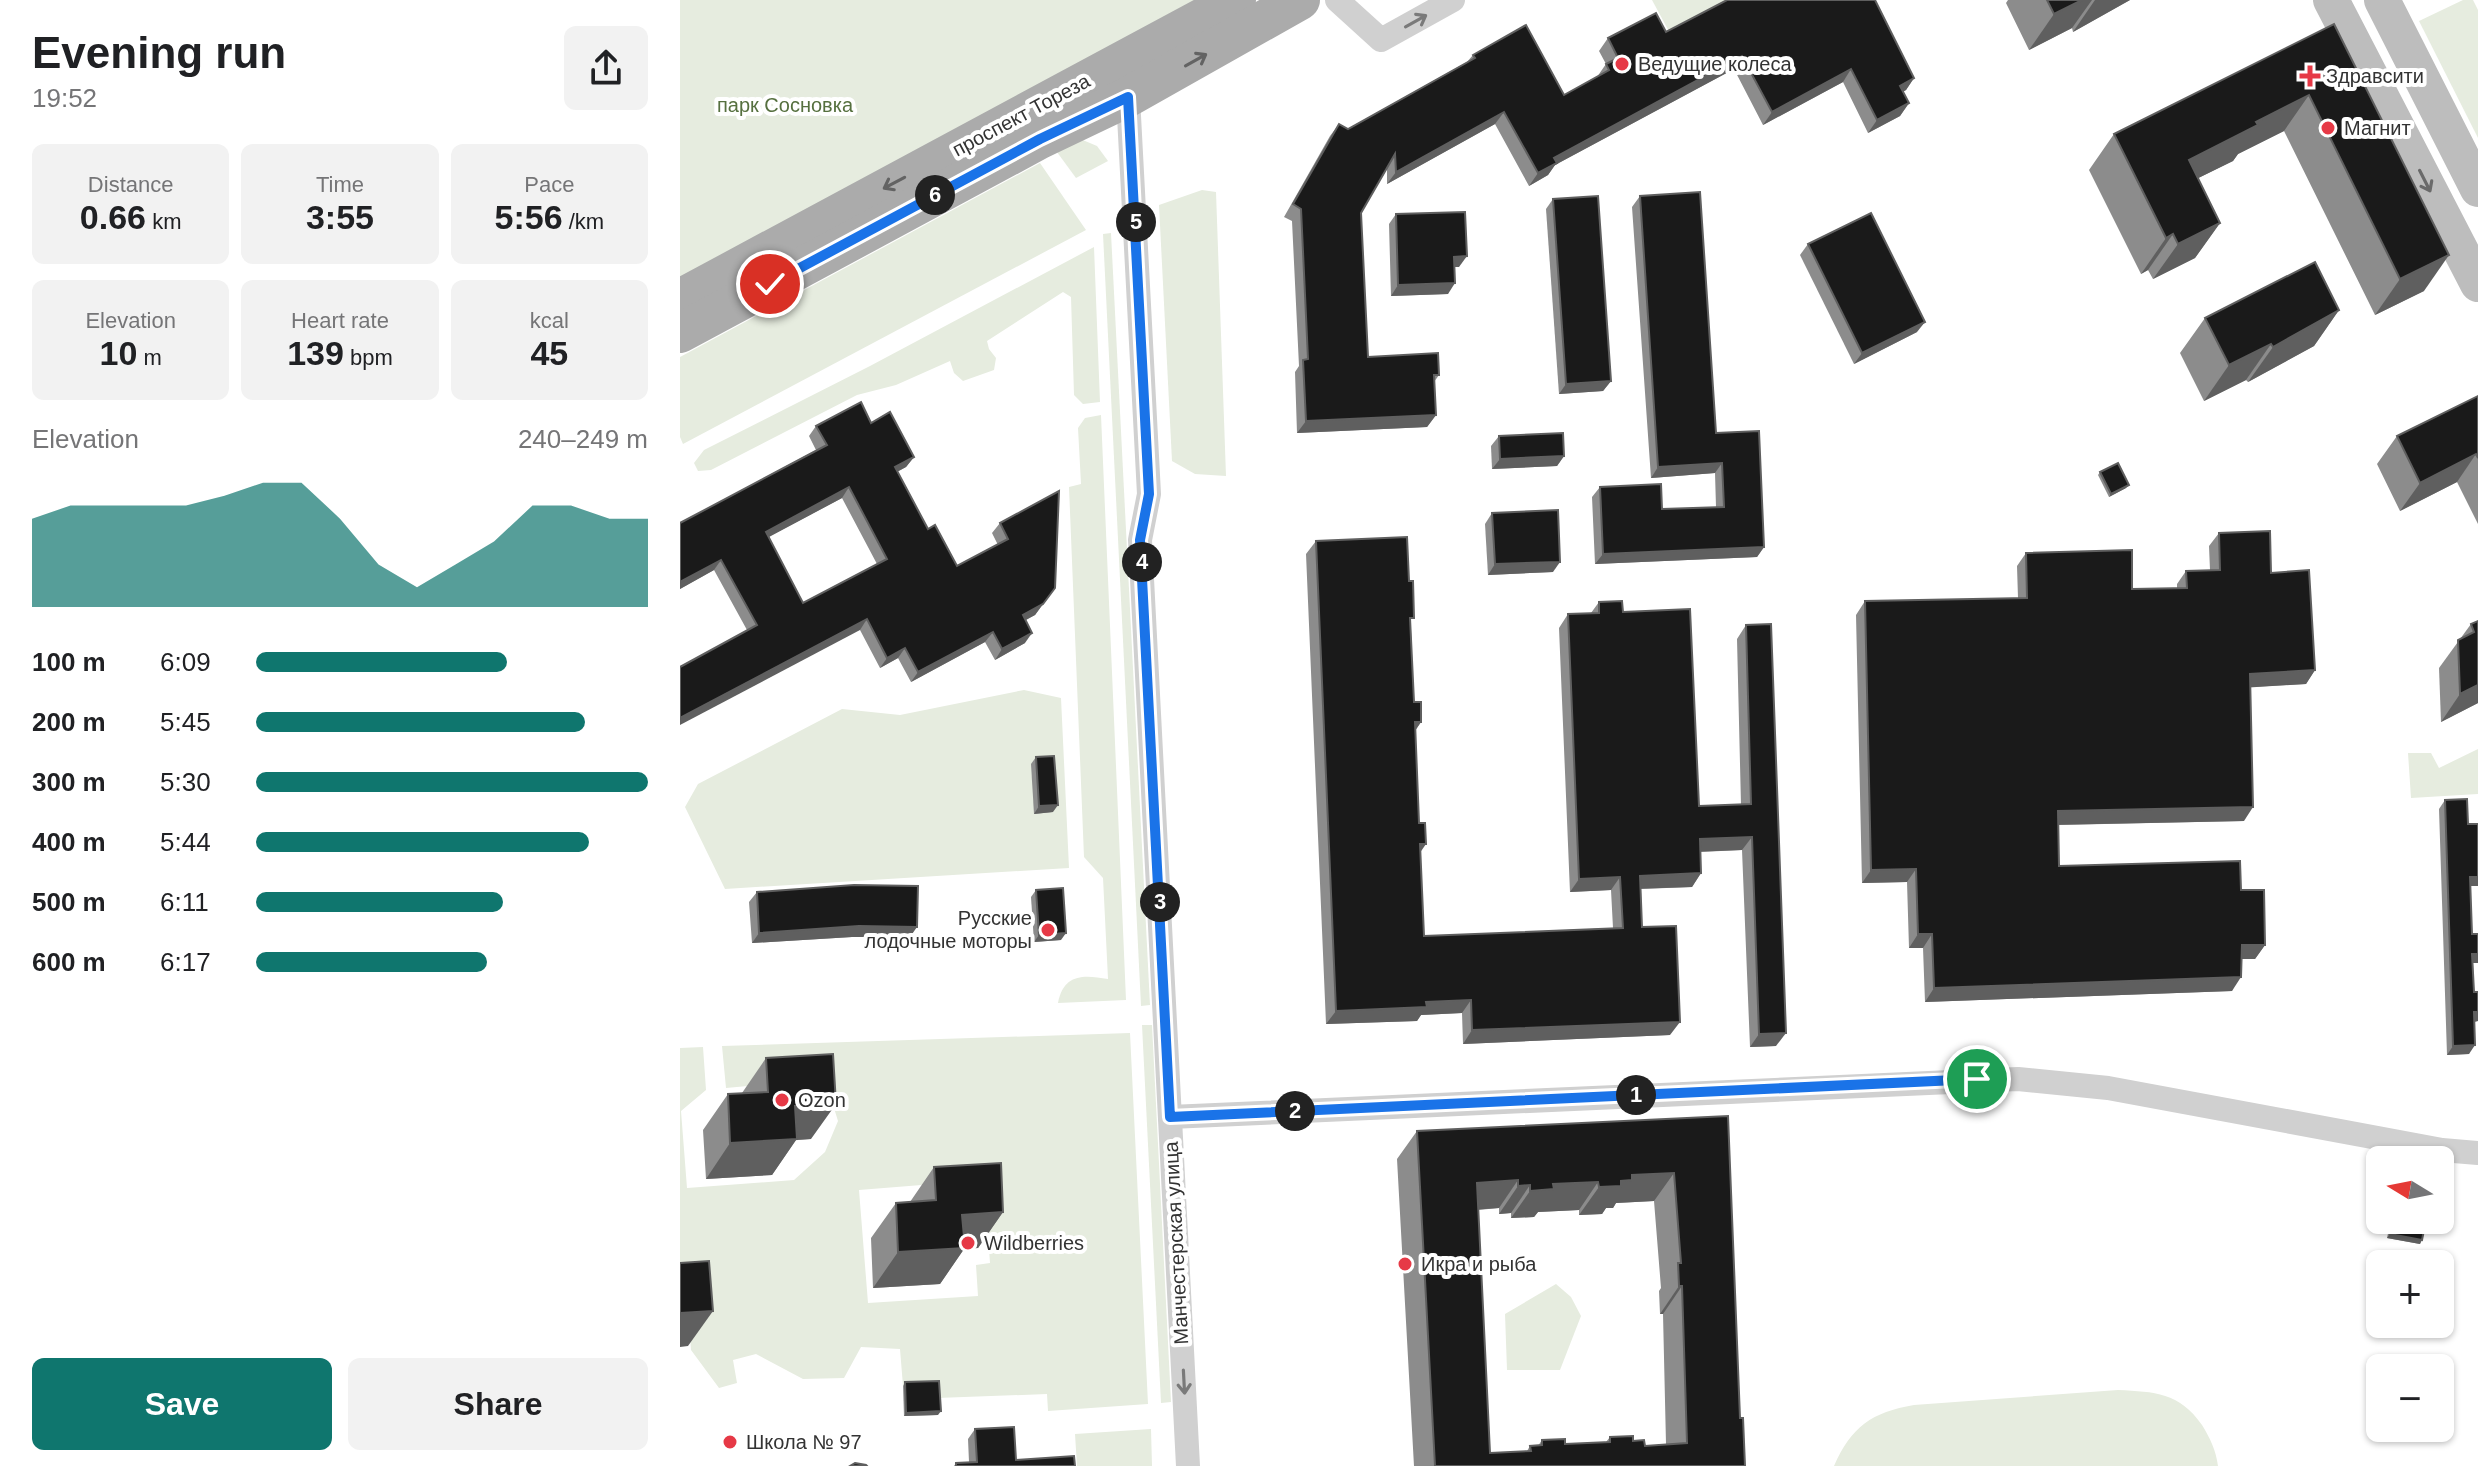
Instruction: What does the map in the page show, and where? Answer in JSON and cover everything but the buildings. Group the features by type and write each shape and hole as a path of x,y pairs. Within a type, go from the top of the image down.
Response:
{"main road":[{"name":"проспект Тореза","path":"680,333 1040,139 1236,0"},
{"name":"проспект Тореза","path":"680,299 1119,82 1300,0"},
{"path":"2331,0 2478,284"},
{"path":"2382,0 2478,189"}],"street":[{"path":"1337,0 1381,40 1453,0"},
{"name":"Манчестерская улица","path":"1119,82 1149,494 1140,540 1188,1466"},
{"path":"1170,1117 2018,1079 2108,1088 2442,1150 2478,1153"}],"green space":[{"name":"парк Сосновка","path":"680,0 1203,0 680,282"},
{"path":"1652,0 1741,0 1672,37"},
{"path":"2463,0 2473,0 2478,10 2478,138 2419,21"},
{"path":"1078,138 1097,146 1108,161 1076,178 1054,148"},
{"path":"1040,163 1086,230 683,444 680,437 680,357"},
{"path":"1202,190 1216,192 1226,476 1195,474 1172,461 1159,205"},
{"path":"1111,233 1150,1005 1141,1006 1103,234"},
{"path":"1094,247 1100,402 1083,404 1074,395 1071,297 1063,292 987,341 996,358 994,370 963,381 954,373 950,361 896,385 857,395 711,470 698,471 694,463 704,450"},
{"path":"1101,415 1126,1000 1058,1003 1065,986 1076,978 1108,979 1103,878 1084,857 1069,487 1081,484 1078,428 1085,418"},
{"path":"1024,690 1061,698 1069,868 725,889 685,807 698,784 842,709 900,715"},
{"path":"2478,749 2478,794 2411,798 2408,753 2431,753 2439,768"},
{"path":"1142,1025 1152,1025 1171,1402 1161,1403"},
{"path":"1130,1033 1148,1404 1048,1411 1047,1394 937,1398 903,1386 900,1349 861,1347 844,1378 803,1379 756,1354 733,1360 737,1383 719,1388 691,1350 685,1266 680,1265 680,1048 703,1047 706,1090 681,1111 687,1188 794,1180 825,1152 838,1121 825,1079 726,1088 722,1046","holes":["984,1180 990,1263 976,1265 978,1296 868,1303 859,1190"]},
{"path":"1556,1284 1571,1297 1581,1316 1560,1370 1507,1370 1505,1314"},
{"path":"2118,1390 2155,1393 2184,1406 2208,1435 2218,1466 1834,1466 1856,1431 1875,1417 1899,1408"},
{"path":"1151,1429 1152,1466 1077,1466 1075,1434"}],"place":[{"name":"Ведущие колеса","path":"1622,64"},
{"name":"Здравсити","path":"2310,76"},
{"name":"Магнит","path":"2328,128"},
{"name":"Русские лодочные моторы","path":"1048,930"},
{"name":"Ozon","path":"782,1100"},
{"name":"Wildberries","path":"968,1243"},
{"name":"Икра и рыба","path":"1405,1264"},
{"name":"Школа № 97","path":"730,1442"}],"route":[{"path":"770,284 1040,139 1128,97 1149,494 1140,540 1170,1117 1977,1079"}]}
